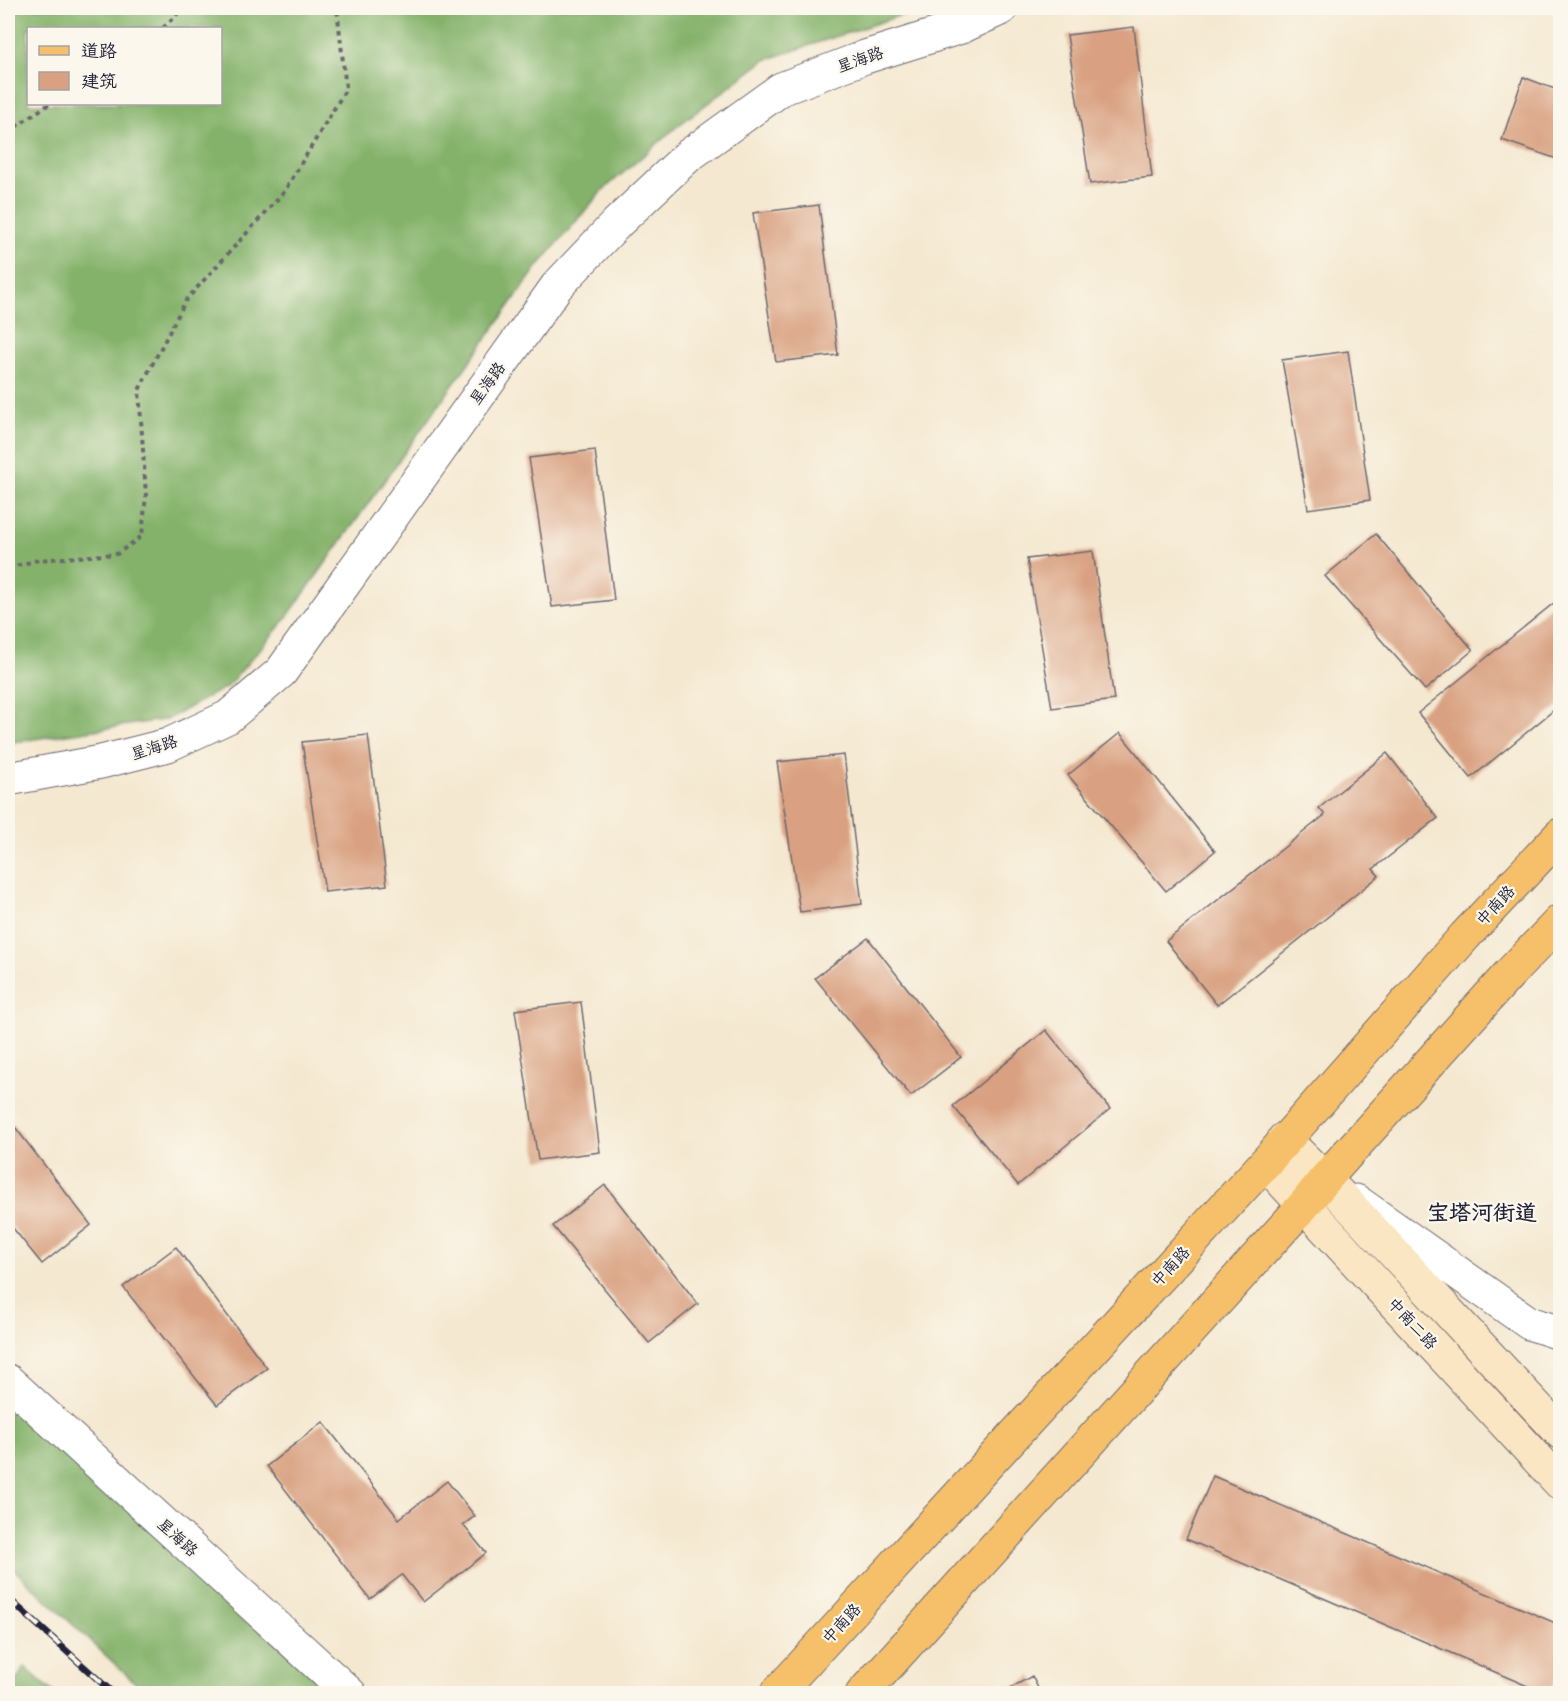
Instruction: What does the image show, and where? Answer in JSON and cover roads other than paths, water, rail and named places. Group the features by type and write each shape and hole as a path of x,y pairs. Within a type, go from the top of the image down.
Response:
{"main road":[{"name":"中南路","path":"776,1694 1274,1151 1465,936 1560,836"},
{"path":"862,1694 1304,1205 1511,972 1560,921"},
{"name":"中南二路","path":"1274,1151 1325,1179 1560,1432"},
{"name":"中南二路","path":"1274,1151 1304,1205 1560,1483"}],"street":[{"name":"星海路","path":"8,779 101,762 168,745 228,717 281,672 557,286 617,223 688,156 781,88 865,57 961,27 1002,8"},
{"path":"1325,1179 1529,1323 1560,1333"},
{"name":"星海路","path":"8,1380 350,1694"}],"railway":[{"path":"8,1598 114,1694"}],"district":[{"name":"宝塔河街道","path":"1482,1212"}]}
